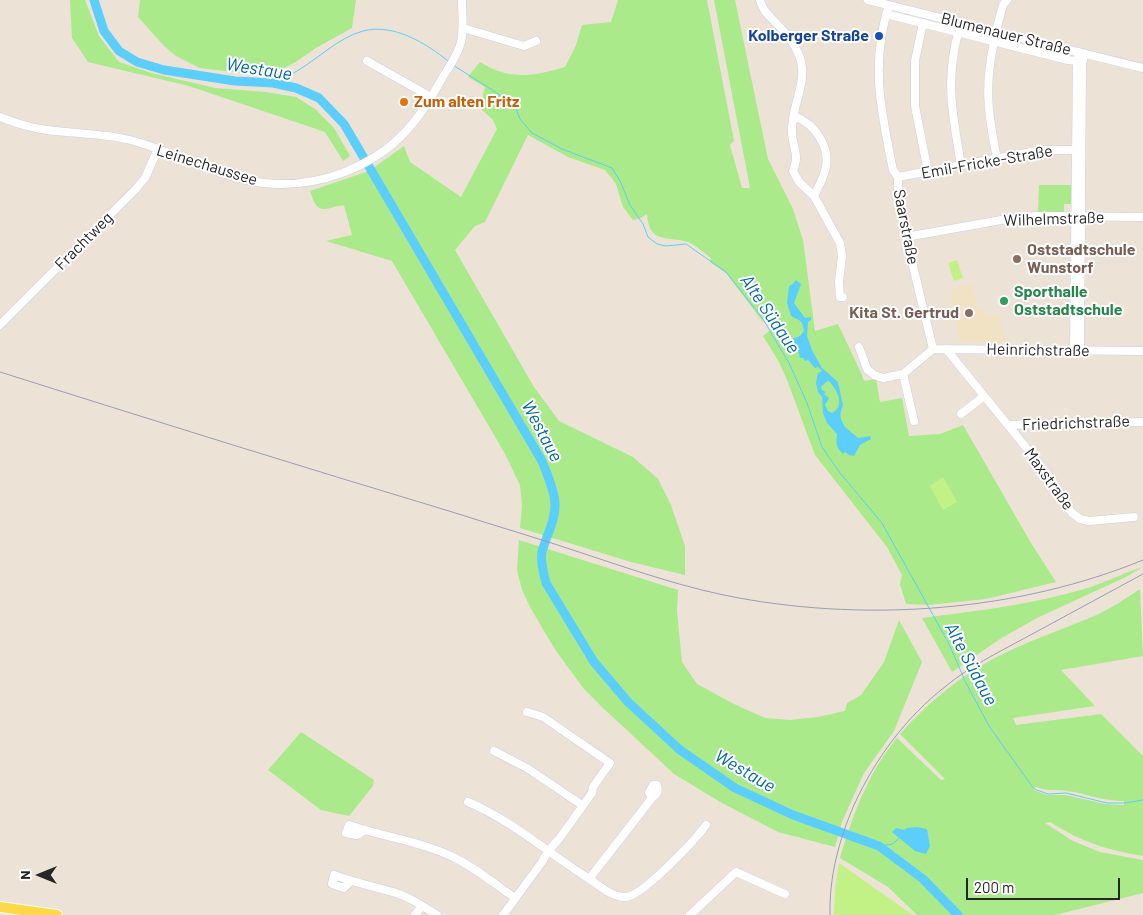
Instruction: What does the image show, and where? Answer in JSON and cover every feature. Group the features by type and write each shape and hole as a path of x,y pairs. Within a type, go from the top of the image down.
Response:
{"main road":[{"path":"0,907 57,915"}],"street":[{"name":"Leinechaussee","path":"0,117 47,130 132,140 231,176 265,183 306,182 328,178 350,170 380,153 408,130 431,97 460,43 463,28 462,0"},
{"path":"760,0 765,13 779,26 799,55 802,82 792,134 797,159 793,171 800,182 814,196 840,243 839,282 840,297 843,297"},
{"name":"Blumenauer Straße","path":"868,0 1143,68"},
{"path":"996,31 1003,5 1007,0"},
{"name":"Saarstraße","path":"889,5 879,52 879,96 893,170 898,177 898,197 906,236 933,349"},
{"name":"Blumenauer Straße","path":"886,14 1077,61"},
{"path":"922,23 916,61 915,106 928,172"},
{"path":"463,28 524,46 536,41"},
{"path":"958,33 953,53 950,80 951,105 961,165"},
{"path":"994,42 987,88 997,159"},
{"path":"1079,150 1077,61 1082,53"},
{"path":"1077,350 1082,53"},
{"path":"367,61 431,97"},
{"path":"794,116 804,120 822,138 825,150 825,172 814,196"},
{"name":"Frachtweg","path":"0,325 134,192 145,178 158,149"},
{"name":"Emil-Fricke-Straße","path":"898,177 1042,150 1079,150"},
{"name":"Wilhelmstraße","path":"906,236 1006,219 1036,216 1143,217"},
{"path":"859,347 867,369 874,375 883,378 903,374 933,349"},
{"name":"Heinrichstraße","path":"933,349 1143,351"},
{"name":"Maxstraße","path":"946,349 1050,477 1071,512 1080,519 1089,521 1134,517"},
{"path":"903,374 914,421"},
{"path":"961,414 984,396"},
{"name":"Friedrichstraße","path":"1008,425 1143,422"},
{"path":"503,915 592,793 593,787 610,763 543,717 528,712"},
{"path":"494,752 540,775 582,805"},
{"path":"589,879 652,798"},
{"path":"468,802 488,810 589,879 615,895 626,898 637,893 697,838 706,824"},
{"path":"365,830 437,850 455,858 515,898"},
{"path":"690,915 736,872 785,894"},
{"path":"350,882 399,894 437,915"},
{"path":"416,915 422,906"}],"shaded area":[{"name":"Kita St. Gertrud","path":"972,284 979,309 984,308 985,316 999,316 999,323 1003,323 1004,342 959,342 950,290"}],"green space":[{"path":"70,0 85,0 99,36 119,62 151,73 215,88 266,92 296,97 315,109 334,128 350,156 343,161 325,132 189,86 88,62 72,38"},
{"path":"140,0 356,0 352,28 316,48 296,62 272,74 257,75 200,68 176,56 164,46 138,17"},
{"path":"618,0 707,0 734,141 730,145 742,188 750,188 714,0 735,0 768,159 793,209 803,240 815,331 838,324 864,381 876,379 880,402 902,398 909,436 940,434 963,425 1031,543 1056,582 986,599 929,605 906,604 900,584 902,575 887,547 815,455 787,380 779,362 763,336 775,326 773,317 763,322 726,273 710,262 711,258 697,247 688,242 660,237 655,234 648,224 647,214 633,220 623,207 616,184 605,170 568,157 528,135 485,222 475,226 455,250 534,387 559,421 633,457 658,479 671,505 685,546 685,575 631,562 520,528 522,505 520,485 504,452 392,261 326,241 352,235 344,205 322,209 316,204 310,191 369,171 404,146 410,162 461,197 497,129 493,120 480,108 485,87 468,77 480,62 502,72 522,75 543,73 565,67 576,45 582,25 611,22"},
{"path":"1039,185 1071,185 1071,204 1064,204 1064,212 1038,212"},
{"path":"957,260 963,278 954,281 948,263"},
{"path":"943,477 957,502 943,510 930,486"},
{"path":"519,540 678,590 677,611 682,662 697,684 765,718 790,720 818,717 845,711 847,703 861,695 884,662 899,620 922,662 894,731 864,773 842,822 835,847 778,832 722,803 674,774 602,707 584,689 556,651 531,609 522,590 517,570"},
{"path":"1142,567 1128,576 1037,618 1000,639 952,672 922,618 985,610 1068,594"},
{"path":"1140,589 1143,656 1061,670 1095,706 1013,718 1016,725 1101,714 1143,756 1143,856 1095,844 1073,835 1050,822 1045,823 1073,841 1100,852 1143,860 1143,893 1055,915 917,915 888,887 840,858 862,795 878,765 897,738 941,780 945,779 900,734 924,709 978,667 1009,651 1100,613","holes":["1036,787 1068,791 1109,800 1124,801 1124,805 1105,804 1066,795 1047,795 1033,790"]},
{"path":"301,732 374,780 373,786 349,816 321,810 268,770"},
{"path":"839,863 913,915 834,915"}],"water":[{"path":"796,280 801,284 794,303 805,318 811,317 811,320 808,322 807,336 812,350 822,368 838,382 843,405 841,419 843,424 858,438 870,436 871,439 860,445 854,456 845,452 843,454 839,449 837,434 827,423 823,413 822,397 818,392 816,383 818,373 822,371 818,367 815,368 808,360 805,361 803,358 800,358 796,348 789,340 800,336 804,331 801,322 791,316 787,303 789,286","holes":["829,381 839,398 839,406 832,413 828,411 825,405 829,398 824,394 826,392 821,387"]},
{"path":"917,827 927,829 930,846 926,854 915,851 892,832 896,828 904,830"}],"waterway":[{"name":"Westaue","path":"94,0 104,31 119,51 137,62 164,70 235,81 273,83 296,88 319,98 344,124 542,461 552,487 555,503 552,522 542,552 542,568 546,583 594,662 628,702 680,750 735,788 793,815 879,846 923,879 958,915"},
{"name":"Alte Südaue","path":"273,83 297,71 345,38 374,29 397,32 408,36 419,41 448,61"},
{"name":"Alte Südaue","path":"453,65 514,104 520,119 532,133 562,149 612,168 620,181 630,205 643,224 648,237 657,244 666,246 686,244 726,272 763,319 789,363 807,403 822,447 840,473 882,523 949,644 965,681 989,726 1034,789 1048,794 1066,793 1107,803 1143,800"},
{"path":"879,846 893,844 899,838"}],"railway":[{"path":"0,372 664,580 739,598 789,605 840,609 892,610 944,607 995,601 1046,591 1095,577 1143,560"},
{"path":"830,915 831,887 836,859 854,805 882,755 905,725 931,698 974,666 1143,574"}],"place":[{"name":"Kolberger Straße","path":"879,36"},
{"name":"Zum alten Fritz","path":"404,102"},
{"name":"Oststadtschule Wunstorf","path":"1017,259"},
{"name":"Sporthalle Oststadtschule","path":"1004,301"},
{"name":"Kita St. Gertrud","path":"969,313"}]}
